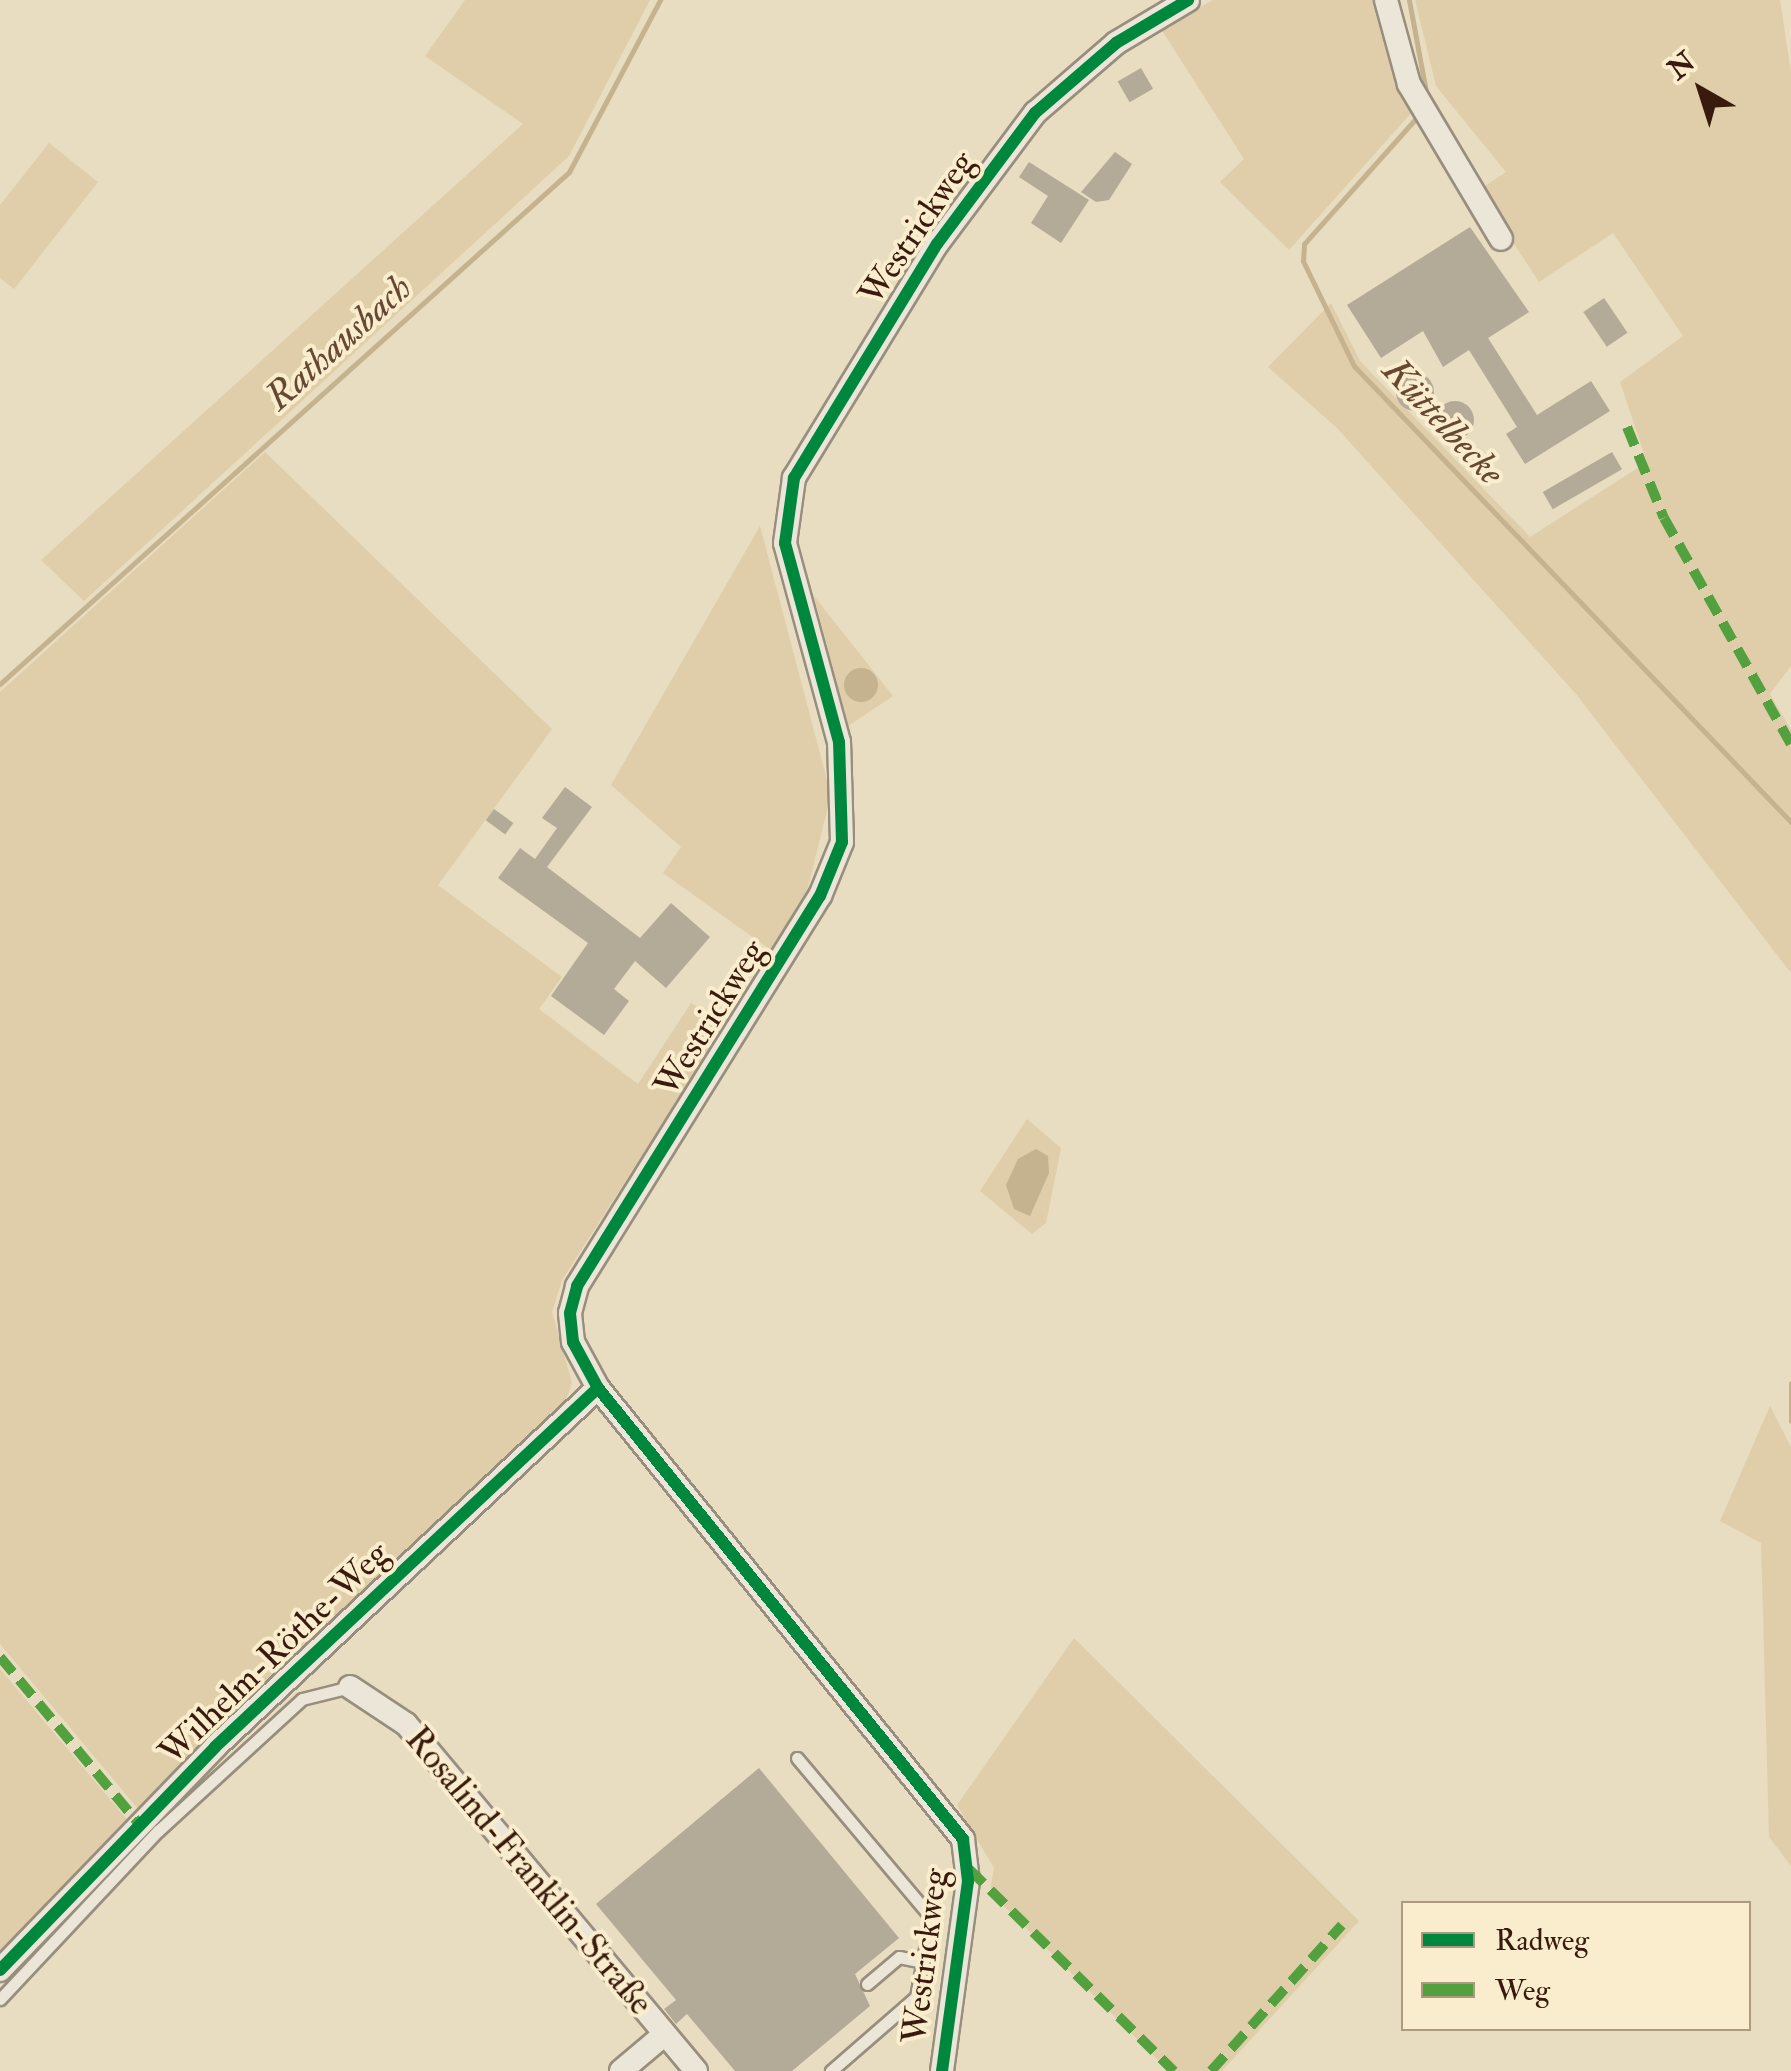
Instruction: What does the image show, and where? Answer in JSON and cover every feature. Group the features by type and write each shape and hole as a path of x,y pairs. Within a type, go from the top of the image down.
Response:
{"street":[{"name":"Westrickweg","path":"942,2071 968,1881 963,1839 598,1388 574,1342 577,1286 787,952 842,842 838,742 785,543 794,478 937,244 1035,114 1116,43 1188,0"},
{"path":"1386,0 1409,84 1501,240"},
{"name":"Wilhelm-Röthe-Weg","path":"0,1970 215,1747 598,1388"},
{"name":"Rosalind-Franklin-Straße","path":"350,1687 378,1697 406,1724 696,2071"},
{"path":"621,2071 665,2034"}],"lane":[{"path":"0,1999 158,1832 302,1698 350,1687"},
{"path":"797,1758 931,1917 916,1997 831,2071"},
{"path":"867,1984 899,1958 923,1962"}],"shaded area":[{"path":"465,0 650,0 569,156 84,601 41,560 523,124 425,56"},
{"path":"1213,0 1378,0 1412,112 1289,250 1220,182 1244,159 1161,29"},
{"path":"1415,0 1780,0 1791,72 1791,666 1770,694 1791,730 1791,973 1576,694 1337,428 1268,367 1331,303 1360,361 1530,537 1647,462 1620,382 1683,336 1613,233 1539,282 1479,190 1506,172 1436,86"},
{"path":"49,143 98,182 14,289 0,278 0,205"},
{"path":"265,452 552,729 438,885 562,977 539,1009 638,1084 691,1003 727,1023 562,1280 552,1312 572,1383 565,1403 139,1810 0,1644 0,692"},
{"path":"760,526 831,795 807,891 772,951 663,873 681,847 611,785"},
{"path":"814,596 893,696 848,726"},
{"path":"861,668 873,673 878,685 873,697 861,702 849,697 844,685 849,673"},
{"path":"1027,1119 1061,1148 1046,1223 1032,1234 980,1191"},
{"path":"1036,1149 1048,1156 1049,1173 1030,1216 1014,1209 1006,1185 1018,1159"},
{"path":"1770,1406 1791,1447 1791,1866 1769,1837 1761,1543 1720,1521"},
{"path":"1074,1638 1359,1921 1222,2071 1169,2071 990,1892 994,1868 957,1805"},
{"path":"0,1669 130,1823 0,1960"}],"building":[{"path":"1141,68 1153,89 1130,102 1118,82"},
{"path":"1115,152 1132,164 1109,200 1096,202 1081,192"},
{"path":"1029,162 1089,200 1061,243 1031,223 1048,196 1019,177"},
{"path":"1470,227 1529,312 1488,338 1537,415 1591,381 1610,411 1525,464 1506,434 1517,427 1469,350 1443,367 1423,331 1381,358 1347,305"},
{"path":"1604,298 1627,333 1607,347 1583,312"},
{"path":"1415,373 1428,379 1434,392 1428,405 1415,411 1402,405 1396,392 1402,379"},
{"path":"1455,401 1468,407 1474,420 1468,433 1455,439 1442,433 1436,420 1442,407"},
{"path":"1612,452 1622,469 1553,509 1543,492"},
{"path":"565,787 592,807 547,867 640,938 671,903 710,937 666,988 635,961 614,989 629,1001 604,1035 551,996 588,943 498,878 520,848 535,859 557,828 542,818"},
{"path":"494,809 513,823 505,834 486,820"},
{"path":"759,1768 899,1938 855,1974 870,2006 792,2071 735,2071 687,2014 676,2024 664,2009 676,2000 596,1904"}],"waterway":[{"name":"Rathausbach","path":"0,684 569,172 660,0"},
{"name":"Küttelbecke","path":"1409,0 1428,103"},
{"path":"1418,116 1304,244 1303,261 1354,366 1791,822"},
{"name":"Küttelbecke","path":"1791,1383 1791,1421"}],"marked path":[{"path":"1627,427 1664,518 1791,744"},
{"path":"0,1657 139,1824"},
{"path":"969,1869 1174,2071"},
{"path":"1211,2071 1342,1925"}],"cycle path":[{"path":"942,2071 968,1881 963,1839 598,1388 573,1342 570,1313 577,1286 820,896 842,842 839,742 785,543 794,478 937,244 1035,113 1116,43 1188,0"},
{"path":"0,1970 215,1747 598,1388"}]}
